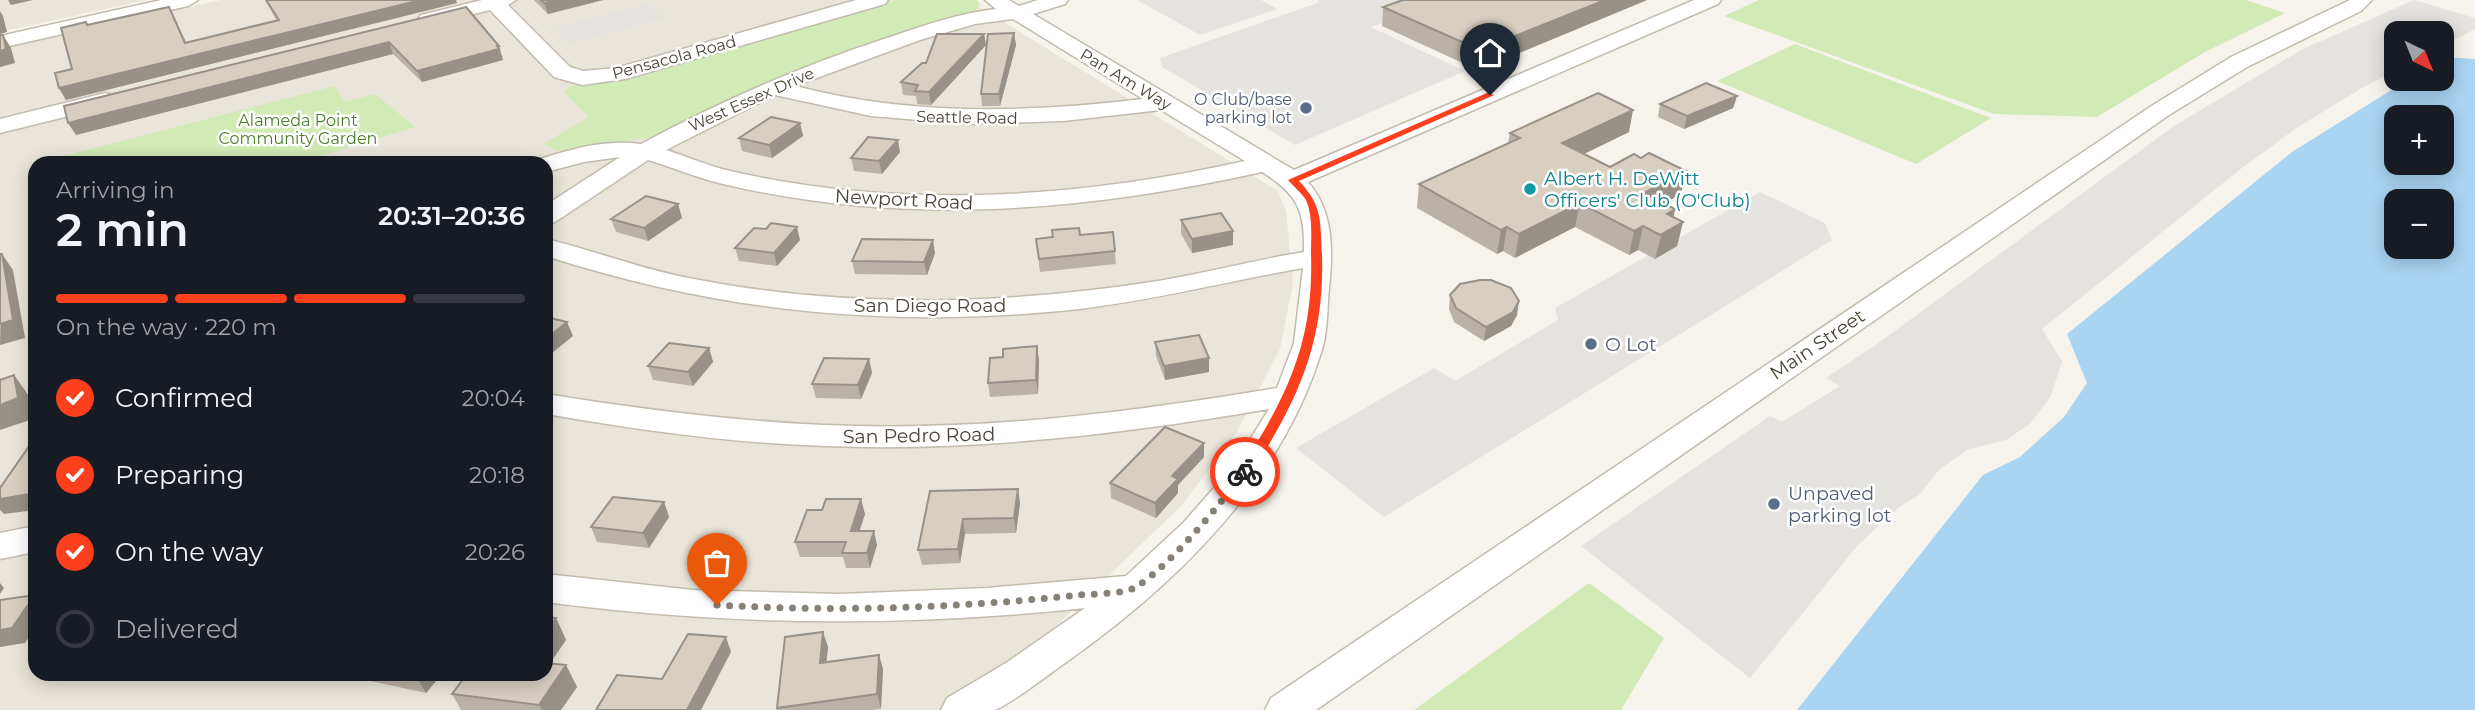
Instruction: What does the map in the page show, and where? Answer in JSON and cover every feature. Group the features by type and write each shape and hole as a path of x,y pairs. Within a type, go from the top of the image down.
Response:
{"street":[{"path":"0,42 188,0"},
{"name":"Pensacola Road","path":"501,1 562,72 582,78 617,74 878,0"},
{"name":"West Essex Drive","path":"553,212 644,151 771,87 853,56 974,18 1005,4 1058,0"},
{"name":"Newport Road","path":"553,163 579,154 615,150 644,151 716,175 803,192 852,199 959,204 1029,201 1142,190 1279,172 1711,0"},
{"name":"Main Street","path":"1285,710 2171,103 2239,62 2362,0"},
{"path":"404,25 501,1"},
{"name":"Pan Am Way","path":"1005,4 1279,172"},
{"name":"Seattle Road","path":"771,87 867,111 942,118 1035,118 1165,103"},
{"path":"0,126 124,95"},
{"path":"961,710 1043,658 1134,589 1175,553 1246,471 1291,396 1314,319 1317,258 1315,219 1310,197 1279,172"},
{"name":"San Diego Road","path":"553,249 633,275 725,293 791,301 894,307 1025,304 1094,298 1209,281 1317,258"},
{"name":"San Pedro Road","path":"553,405 723,431 925,437 1115,425 1291,396"},
{"path":"0,546 28,540"},
{"path":"553,589 694,604 835,609 977,604 1134,589"}],"shaded area":[{"path":"0,0 146,0 0,32"},
{"path":"221,0 968,0 1278,191 1286,211 1293,283 1280,349 1236,433 1182,505 1042,640 986,710 0,710 0,49"},
{"path":"1137,0 1261,0 1278,9 1200,35"},
{"name":"O Club/base parking lot","path":"1317,0 1442,0 1371,27 1465,71 1295,145 1162,67 1160,58 1320,2"},
{"path":"2414,0 2475,18 2475,29 2454,40 2454,21 2384,21 2384,76 2295,129 2238,171 2042,329 2062,361 2051,396 2030,424 2006,440 1967,450 1939,470 1919,495 1899,507 1857,546 1750,678 1581,546 1770,416 1782,422 1840,386 1826,378 1877,344 2174,126 2301,50"},
{"path":"648,4 664,18 568,44 554,28"},
{"name":"O Lot","path":"1760,192 1825,223 1832,240 1384,517 1296,448 1434,368 1455,381 1558,320 1555,308"}],"green space":[{"path":"897,0 977,0 980,4 975,12 810,66 736,96 653,137 557,151 543,144 589,117 564,93 570,86 605,83"},
{"path":"1759,0 2246,0 2285,13 2205,52 2097,117 1994,114 1724,16"},
{"path":"1795,44 1991,118 1916,164 1717,81"},
{"name":"Alameda Point Community Garden","path":"335,86 344,102 375,94 415,127 321,156 63,156"},
{"path":"1589,583 1664,638 1621,710 1414,710"}],"water":[{"path":"2454,58 2475,59 2475,710 1797,710 1983,475 2020,457 2064,417 2087,383 2067,334 2292,152 2390,91 2454,91"}],"building":[{"path":"266,0 421,0 59,88 55,73 72,69 61,28 169,7 185,43 279,20"},
{"path":"1403,0 1605,0 1480,50 1383,7"},
{"path":"466,7 499,49 417,71 389,42 68,123 64,106"},
{"path":"1014,33 999,94 981,94 988,34"},
{"path":"937,34 984,34 929,92 915,91 918,85 901,82 922,63 926,63"},
{"path":"0,35 3,35 6,49 0,51"},
{"path":"1706,83 1737,96 1687,116 1660,104"},
{"path":"1598,93 1633,110 1562,143 1610,167 1634,154 1641,158 1649,153 1686,171 1644,193 1675,209 1667,214 1683,222 1660,235 1643,226 1634,231 1580,203 1519,234 1507,227 1501,230 1419,184 1520,138 1510,133"},
{"path":"771,117 800,123 769,145 739,138"},
{"path":"868,137 898,140 879,161 851,158"},
{"path":"646,196 678,204 644,228 611,219"},
{"path":"1221,213 1233,231 1192,239 1181,220"},
{"path":"771,223 797,227 774,253 735,248 754,228 766,229"},
{"path":"1079,228 1080,235 1113,232 1115,251 1039,259 1036,239 1053,237 1052,230"},
{"path":"862,239 933,240 924,262 852,261"},
{"path":"0,254 13,320 0,324"},
{"path":"1491,280 1511,288 1519,301 1513,312 1486,327 1456,308 1450,295 1460,284"},
{"path":"553,319 567,322 553,333"},
{"path":"1199,335 1209,358 1164,366 1155,342"},
{"path":"669,343 709,348 688,372 648,366"},
{"path":"1037,346 1036,380 988,383 990,358 1003,357 1003,349"},
{"path":"824,358 869,359 858,385 812,384"},
{"path":"14,375 18,398 0,405 0,380"},
{"path":"1165,427 1204,443 1172,476 1178,479 1155,503 1110,483"},
{"path":"28,448 28,494 0,499 0,488"},
{"path":"1018,489 1014,518 963,519 958,549 918,550 930,491"},
{"path":"613,497 664,502 643,533 591,527"},
{"path":"826,499 861,499 851,531 874,531 867,553 842,553 846,542 795,542 807,510 822,510"},
{"path":"28,596 28,605 12,628 0,630 0,600"},
{"path":"823,632 820,663 879,655 877,694 777,708 785,637"},
{"path":"688,634 726,637 687,710 596,710 617,675 662,679"},
{"path":"553,664 566,665 539,705 452,694 462,681 553,681"}],"way so far":[{"path":"717,605 835,609 977,604 1134,589 1175,553 1215,510 1245,472"}],"place":[{"name":"O Club/base parking lot","path":"1306,108"},
{"name":"Albert H. DeWitt Officers' Club (O'Club)","path":"1530,189"},
{"name":"O Lot","path":"1591,344"},
{"name":"Unpaved parking lot","path":"1774,504"}],"route":[{"path":"1245,472 1291,396 1314,319 1317,287 1315,219 1310,197 1293,180 1490,95"}]}
